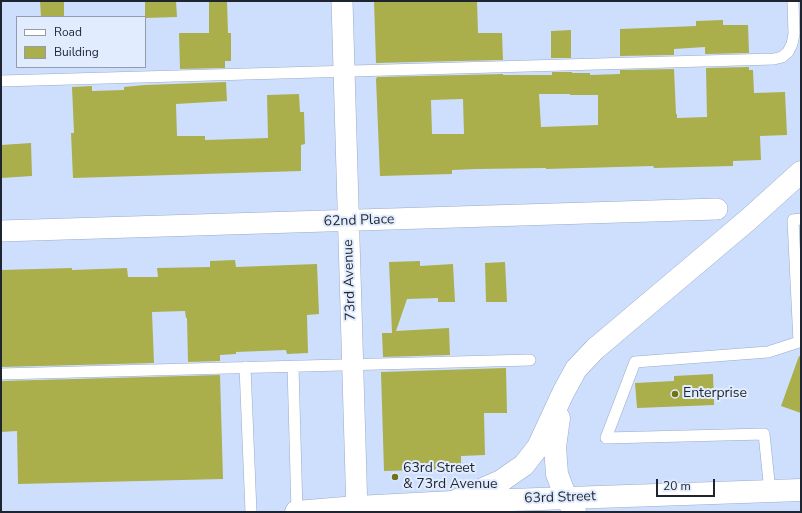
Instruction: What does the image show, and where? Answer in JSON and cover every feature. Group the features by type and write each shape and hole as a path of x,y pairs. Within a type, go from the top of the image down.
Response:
{"main road":[{"path":"453,502 501,481 524,465 538,447 576,369 595,349 749,219 801,172"},
{"path":"563,393 555,447 557,474 571,505"},
{"name":"63rd Street","path":"296,512 357,510 453,502 571,505 801,490"}],"street":[{"name":"73rd Avenue","path":"342,1 357,510"},
{"name":"62nd Place","path":"1,231 717,209"}],"lane":[{"path":"1,82 774,59 782,57 788,52 792,44 794,34 793,1"},
{"path":"770,491 764,434 606,438 635,362 768,352 799,342 798,260 793,220 801,219"},
{"path":"1,374 530,360"},
{"path":"293,366 296,512"},
{"path":"245,367 251,512"}],"building":[{"path":"40,1 64,1 64,16 41,16"},
{"path":"145,1 176,1 177,17 146,18"},
{"path":"209,1 227,1 228,33 231,33 231,61 225,61 225,68 180,69 179,33 209,33"},
{"path":"374,1 477,1 478,33 502,33 503,60 376,63"},
{"path":"723,20 723,25 748,25 749,53 705,54 705,47 674,49 674,55 620,56 620,29 696,26 696,21"},
{"path":"571,30 571,58 551,58 551,31"},
{"path":"749,67 749,70 753,70 754,93 785,92 787,135 760,136 761,160 733,161 733,166 477,169 452,170 452,174 380,176 377,77 503,74 552,75 552,72 590,73 590,75 620,74 620,70 674,69 677,118 707,117 706,68","holes":["539,94 598,95 598,125 541,127","463,99 464,134 432,134 431,100"]},
{"path":"226,82 227,101 176,104 177,136 205,136 205,140 268,138 267,95 299,94 300,112 304,112 305,144 301,145 301,171 73,178 71,133 74,133 72,87 92,86 92,91 124,90 124,87 145,85"},
{"path":"31,143 32,176 1,178 1,145"},
{"path":"235,260 236,267 317,264 319,314 307,315 308,353 287,354 286,350 236,352 236,354 220,355 220,361 188,362 187,318 185,311 152,312 154,363 1,367 1,270 127,268 128,277 158,277 157,268 210,267 210,261"},
{"path":"420,261 420,266 453,264 455,302 438,302 438,298 407,299 396,331 449,328 450,355 383,357 382,333 392,333 389,262"},
{"path":"505,262 507,302 486,302 485,263"},
{"path":"799,356 801,357 801,413 781,406"},
{"path":"506,368 507,413 484,413 485,455 461,456 461,469 384,471 381,372"},
{"name":"Enterprise","path":"713,374 714,405 637,408 635,383 674,381 674,376"},
{"path":"220,375 223,479 18,484 17,431 1,432 1,381"}],"place":[{"name":"Enterprise","path":"675,394"},
{"name":"63rd Street & 73rd Avenue","path":"395,477"}]}
